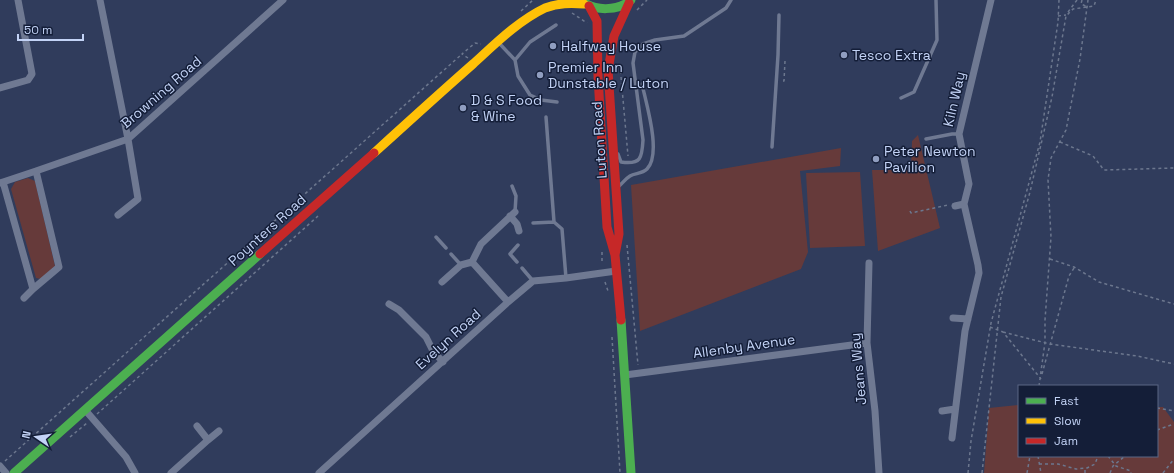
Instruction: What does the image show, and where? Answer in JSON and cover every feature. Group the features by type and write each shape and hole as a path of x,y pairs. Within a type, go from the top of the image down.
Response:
{"main road":[{"name":"Poynters Road","path":"540,10 546,0"},
{"name":"Poynters Road","path":"14,473 498,42 524,21 540,10 566,3 585,4 607,9 618,7 630,1"},
{"name":"Luton Road","path":"615,255 620,234 608,70 614,36 630,1"},
{"name":"Luton Road","path":"585,4 597,21 598,77 607,227 615,255 631,473"}],"street":[{"path":"0,88 28,80 32,74 18,0"},
{"path":"100,0 128,139 138,198 118,216"},
{"name":"Browning Road","path":"33,289 1,182 128,139 283,0"},
{"name":"Kiln Way","path":"952,438 961,360 968,319 979,273 964,204 969,184 959,134 991,0"},
{"path":"24,298 59,267 36,171"},
{"path":"954,206 964,204"},
{"path":"442,282 461,265 472,262 481,244 513,214 519,231"},
{"path":"472,262 508,302"},
{"name":"Jeans Way","path":"869,263 867,343 875,411 879,473"},
{"path":"533,281 616,271"},
{"name":"Evelyn Road","path":"319,473 533,281"},
{"path":"389,304 399,310 426,337 433,350 443,362"},
{"path":"953,318 968,319"},
{"name":"Allenby Avenue","path":"625,375 867,343"},
{"path":"942,411 955,408"},
{"path":"86,410 126,457 134,473"},
{"path":"197,426 208,440"},
{"path":"171,473 219,431"},
{"path":"3,463 6,473"}],"lane":[{"path":"612,133 621,162 631,164 638,160 642,153 643,140 633,63 635,52 643,44 649,42 684,36 726,8 731,0"},
{"path":"901,98 914,92 937,40 936,0"},
{"path":"772,147 779,15"},
{"path":"515,60 530,42 556,25"},
{"path":"498,42 515,60 518,76 530,95 541,100 557,102"},
{"path":"616,188 630,176 642,173 648,168 652,158 654,143 642,84"},
{"path":"546,117 554,222"},
{"path":"926,139 959,134"},
{"path":"512,186 516,196 513,214"},
{"path":"533,223 554,222 562,229 566,278"},
{"path":"436,237 446,248"},
{"path":"517,262 510,254 518,245"},
{"path":"451,254 461,265"},
{"path":"522,268 533,281"}],"path":[{"path":"637,11 646,0"},
{"path":"968,473 972,433 990,327 1040,142 1059,0"},
{"path":"982,473 1001,297 1030,192 1052,97 1066,16 1077,0"},
{"path":"1082,0 1081,4 1088,7"},
{"path":"1041,379 1046,342 1045,320 1051,237 1048,180 1052,158 1066,130 1080,59 1088,0"},
{"path":"1058,16 1066,16 1073,9 1094,6 1096,0"},
{"path":"570,11 588,24"},
{"path":"3,463 475,43"},
{"path":"462,54 468,59"},
{"path":"619,62 628,156"},
{"path":"1060,142 1092,156 1104,170 1174,168"},
{"path":"910,211 911,213 952,204 954,206"},
{"path":"68,438 152,366 321,213"},
{"path":"627,241 638,365"},
{"path":"602,248 602,261"},
{"path":"1050,259 1074,267 1099,282 1174,304"},
{"path":"1039,385 1069,276 1074,267"},
{"path":"605,282 609,294"},
{"path":"990,327 1003,332 1050,344 1137,356 1174,364"},
{"path":"1003,332 1041,379"},
{"path":"612,333 620,473"},
{"path":"1158,408 1174,411"},
{"path":"1158,430 1174,424"},
{"path":"1027,473 1030,457"},
{"path":"1038,457 1041,473"},
{"path":"1039,464 1058,464 1076,469 1085,468 1095,464 1098,457"},
{"path":"1109,457 1116,466 1131,471 1131,473"},
{"path":"1110,473 1115,464 1124,457"},
{"path":"1163,473 1174,459"},
{"path":"1085,468 1085,473"}],"shaded area":[{"path":"918,135 940,228 878,251 872,170 911,170 912,141"},
{"path":"841,148 840,166 800,171 808,252 801,269 640,331 631,185"},
{"path":"860,172 865,246 810,248 806,173"},
{"path":"28,178 35,181 55,266 41,279 36,278 11,189 15,182"},
{"path":"1018,405 1018,457 1158,457 1158,407 1163,407 1174,422 1174,473 984,473 989,408"}],"traffic: fast":[{"path":"581,0 592,7 606,9 626,4 631,0"},
{"path":"14,473 260,254"},
{"path":"621,320 631,473"}],"traffic: slow":[{"path":"374,153 498,41 525,19 550,6 584,4"}],"traffic: jam":[{"path":"615,255 619,234 608,70 614,36 629,3"},
{"path":"589,6 597,21 598,77 607,227 615,255 621,320"},
{"path":"260,254 374,153"}],"place":[{"name":"Halfway House","path":"553,46"},
{"name":"Tesco Extra","path":"844,55"},
{"name":"Premier Inn Dunstable / Luton","path":"540,75"},
{"name":"D & S Food & Wine","path":"463,108"},
{"name":"Peter Newton Pavilion","path":"876,159"}]}
